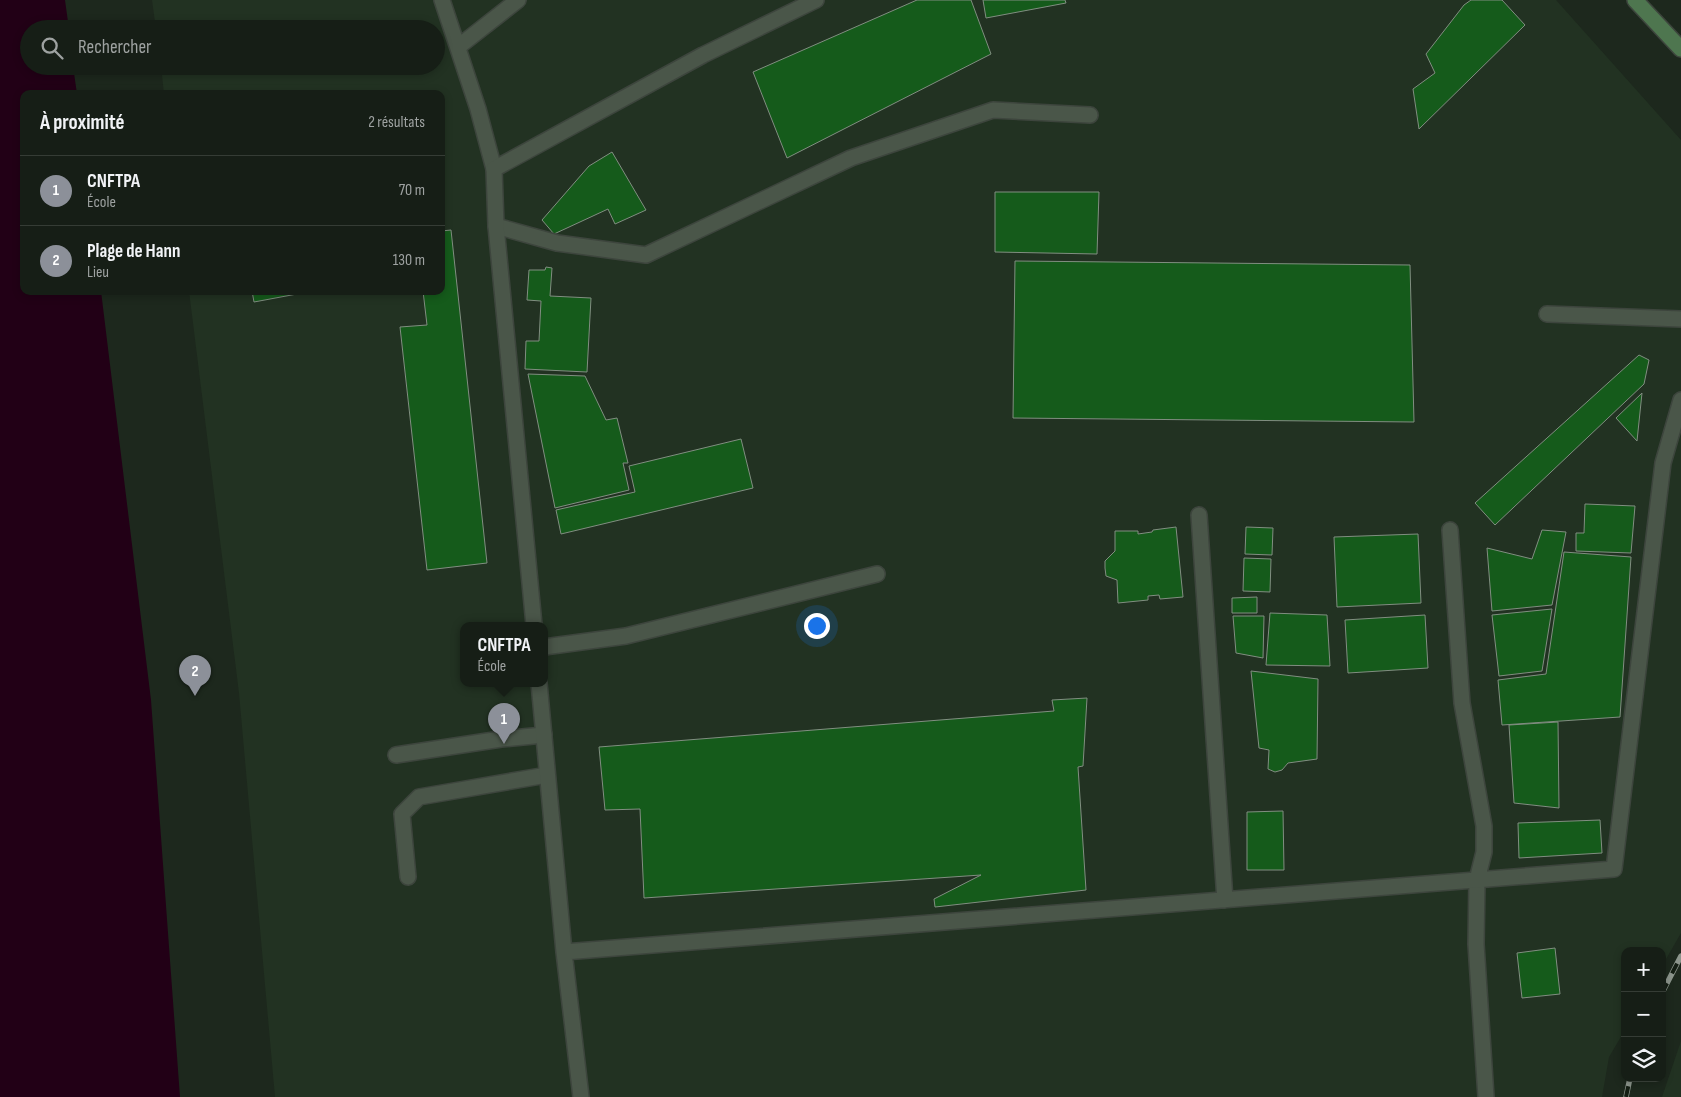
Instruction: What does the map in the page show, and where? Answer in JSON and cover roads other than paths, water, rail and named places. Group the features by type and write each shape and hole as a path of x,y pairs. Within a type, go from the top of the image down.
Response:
{"main road":[{"path":"1636,0 1681,49"}],"street":[{"path":"442,0 478,108 494,169 496,226 534,622"},
{"path":"458,47 518,0"},
{"path":"494,169 703,55 816,0"},
{"path":"496,226 557,243 646,255 851,158 993,110 1090,115"},
{"path":"1547,314 1681,319"},
{"path":"564,952 1614,869 1663,464 1681,400"},
{"path":"1199,515 1225,900"},
{"path":"1450,530 1462,703 1484,826 1484,852 1477,880 1476,944 1486,1097"},
{"path":"548,646 626,636 877,574"},
{"path":"539,687 564,952 581,1097"},
{"path":"396,755 501,738 544,735"},
{"path":"408,877 402,814 418,797 547,775"}],"railway":[{"path":"1663,992 1681,956"},
{"path":"1626,1097 1629,1082"}],"place":[{"name":"Plage de Hann","path":"195,696"},
{"name":"CNFTPA","path":"504,744"}]}
